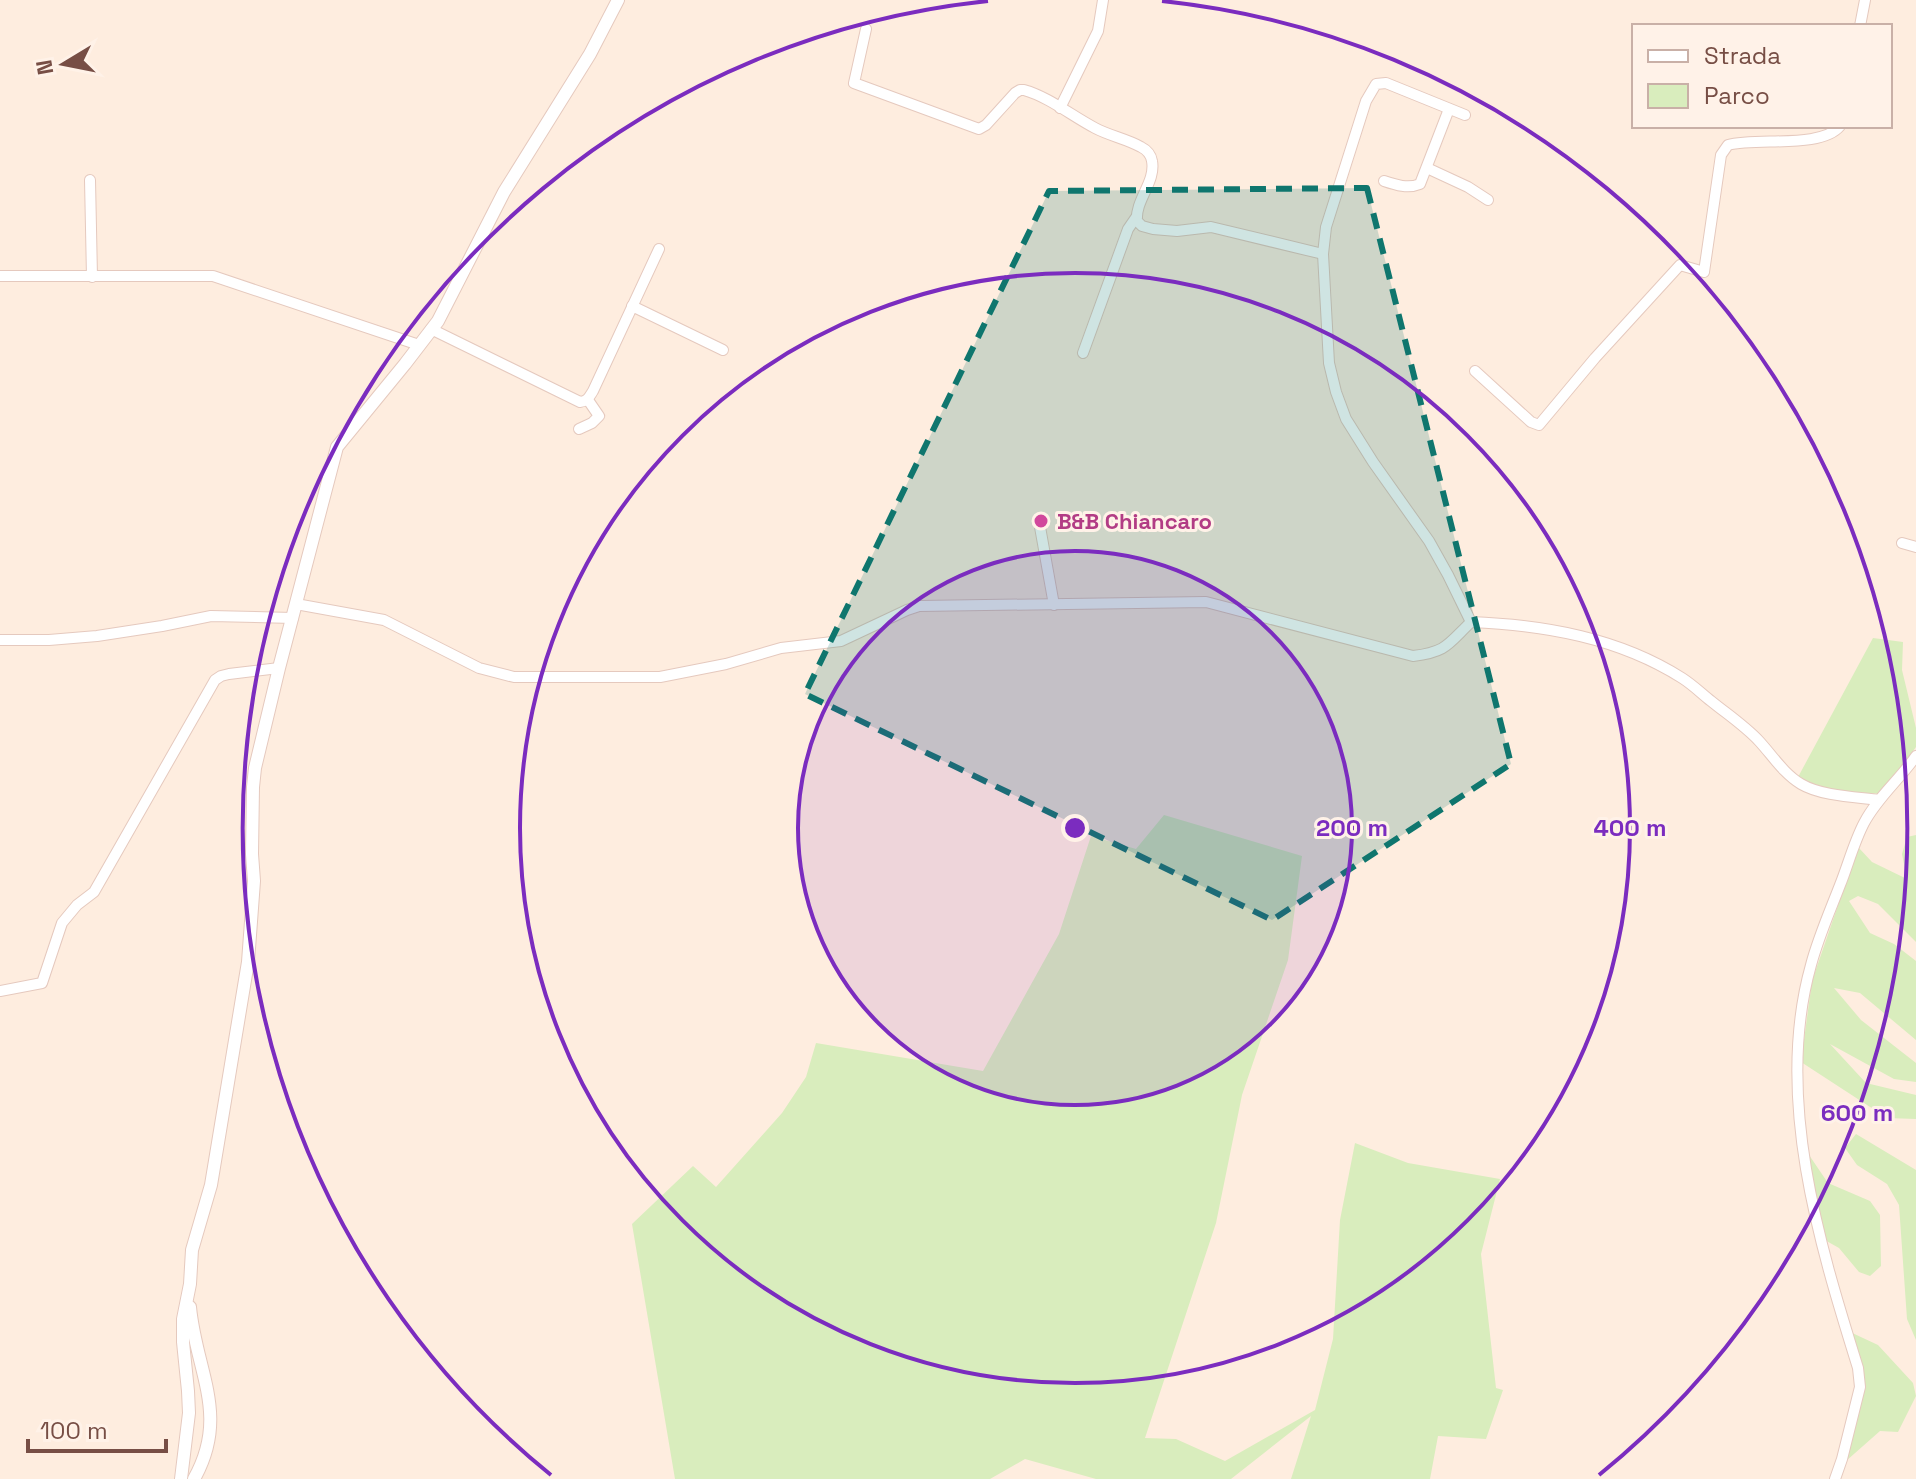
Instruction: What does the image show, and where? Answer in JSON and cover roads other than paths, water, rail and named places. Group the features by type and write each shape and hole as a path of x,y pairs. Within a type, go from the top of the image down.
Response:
{"street":[{"path":"194,1479 207,1449 212,1421 207,1383 194,1337 190,1284 192,1250 211,1185 248,962 254,881 253,787 265,724 337,447 438,321 504,192 590,54 618,0"},
{"path":"1060,108 1098,31 1103,0"},
{"path":"1860,24 1865,0"},
{"path":"866,29 854,83 979,129 1015,93 1020,90 1031,92 1097,129 1149,152 1152,172 1137,216 1137,221 1147,228 1177,231 1211,227 1323,254"},
{"path":"1465,115 1386,83 1376,84 1366,101 1326,227 1323,254 1329,363 1346,419 1429,541 1471,622"},
{"path":"1384,181 1398,186 1420,184 1449,109"},
{"path":"1475,371 1531,422 1539,425 1680,265 1704,272 1724,148 1733,143 1816,139 1838,128"},
{"path":"1427,168 1488,200"},
{"path":"90,180 92,277"},
{"path":"1083,353 1128,229 1137,216"},
{"path":"588,400 659,249"},
{"path":"0,276 213,276 419,345"},
{"path":"632,306 723,350"},
{"path":"431,329 580,402 588,400"},
{"path":"579,429 599,416 588,400"},
{"path":"1040,527 1054,605"},
{"path":"1902,543 1916,547"},
{"path":"296,604 384,620 479,668 514,677 660,677 726,664 781,648 841,641 919,606 1206,602 1413,656 1444,649 1471,622 1517,624 1582,635 1623,649 1683,679 1757,738 1802,785 1813,790 1879,800"},
{"path":"0,640 97,636 211,616 293,618"},
{"path":"0,991 42,983 62,923 77,905 94,892 215,680 229,674 279,668"},
{"path":"1835,1479 1860,1387 1858,1368 1815,1220 1800,1127 1798,1043 1811,965 1864,822 1879,800 1914,763"},
{"path":"181,1479 189,1413 183,1319 190,1284"}],"place":[{"name":"B&B Chiancaro","path":"1041,521"}]}
